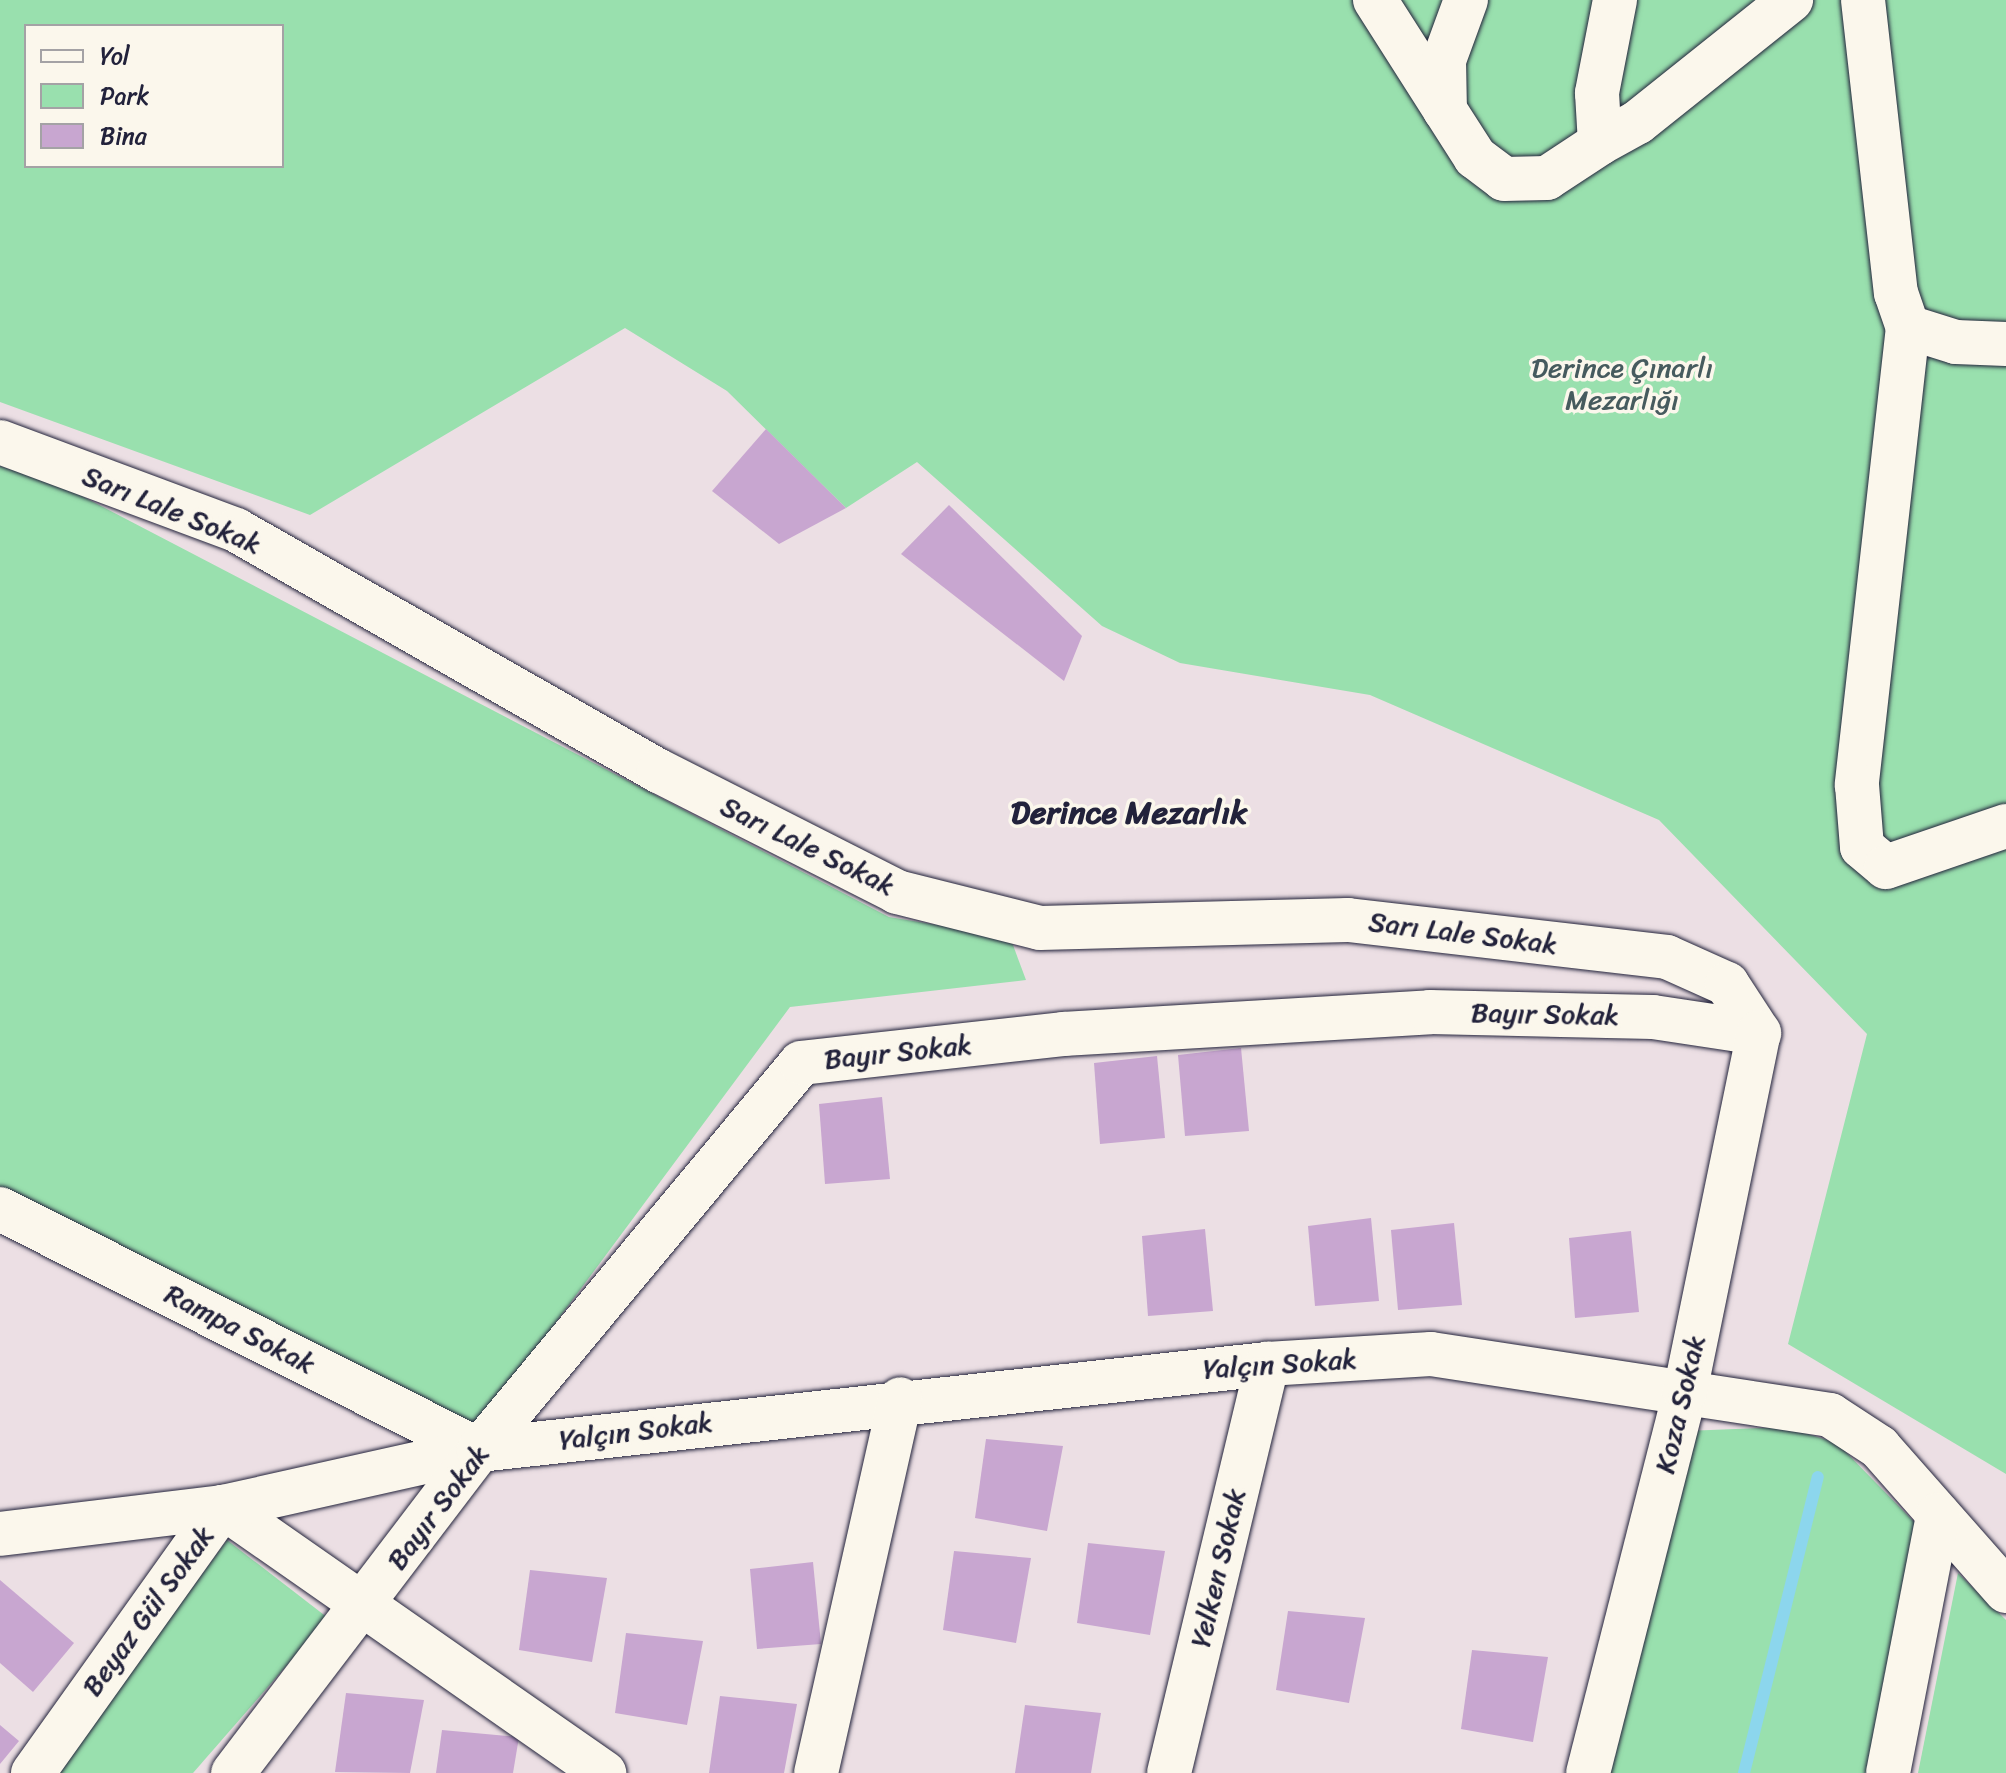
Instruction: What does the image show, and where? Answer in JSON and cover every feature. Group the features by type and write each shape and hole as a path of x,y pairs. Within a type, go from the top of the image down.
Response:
{"street":[{"path":"1375,0 1475,157 1504,179 1547,178 1638,122 1791,0"},
{"path":"1445,110 1444,60 1466,0"},
{"path":"1600,143 1597,93 1615,0"},
{"path":"1863,0 1896,293 1908,327 1857,785 1862,847 1886,867 2006,826"},
{"path":"1908,327 1956,342 2006,344"},
{"name":"Sarı Lale Sokak","path":"0,442 236,530 659,771 897,892 1040,928 1348,920 1667,957 1727,984 1759,1033"},
{"name":"Bayır Sokak","path":"233,1773 362,1609 479,1450 801,1063 1063,1034 1430,1012 1653,1017 1759,1033"},
{"name":"Koza Sokak","path":"1588,1773 1685,1392 1759,1033"},
{"name":"Rampa Sokak","path":"0,1209 479,1450"},
{"name":"Yalçın Sokak","path":"479,1450 900,1399 1267,1364 1431,1354 1830,1415 1879,1447 2006,1591"},
{"name":"Yelken Sokak","path":"1169,1773 1267,1364"},
{"path":"816,1773 900,1399"},
{"name":"Beyaz Gül Sokak","path":"33,1773 223,1507 479,1450"},
{"path":"0,1534 223,1507 362,1609 605,1773"},
{"path":"1888,1773 1938,1515"}],"green space":[{"name":"Derince Çınarlı Mezarlığı","path":"0,0 2006,0 2006,1474 1788,1344 1867,1034 1659,820 1370,695 1180,663 1102,626 917,462 846,508 727,391 625,328 310,515 0,402"},
{"path":"0,466 57,483 889,917 1010,937 1026,980 790,1007 479,1426 0,1187"},
{"path":"1785,1427 1837,1443 1923,1531 1872,1773 1603,1773 1685,1431"},
{"path":"227,1540 328,1618 193,1773 57,1773"},
{"path":"1958,1573 2006,1620 2006,1773 1918,1773"}],"building":[{"path":"766,429 846,508 779,544 712,491"},
{"path":"949,505 1082,636 1064,681 901,554"},
{"path":"1241,1048 1249,1131 1185,1136 1178,1055"},
{"path":"1157,1056 1165,1138 1100,1144 1094,1063"},
{"path":"882,1097 890,1179 825,1184 819,1104"},
{"path":"1371,1218 1379,1301 1315,1306 1308,1226"},
{"path":"1454,1223 1462,1305 1398,1310 1391,1230"},
{"path":"1205,1229 1213,1311 1148,1316 1142,1236"},
{"path":"1631,1231 1639,1312 1575,1318 1569,1238"},
{"path":"986,1439 1063,1446 1047,1531 975,1518"},
{"path":"1088,1543 1165,1551 1150,1635 1077,1623"},
{"path":"954,1551 1031,1558 1016,1643 943,1630"},
{"path":"813,1562 821,1644 757,1649 750,1569"},
{"path":"530,1570 607,1578 592,1662 519,1650"},
{"path":"0,1580 74,1643 33,1692 0,1663"},
{"path":"1288,1611 1365,1618 1349,1703 1276,1690"},
{"path":"626,1633 703,1641 687,1725 615,1713"},
{"path":"1472,1650 1548,1657 1533,1742 1461,1729"},
{"path":"346,1693 424,1700 410,1773 335,1772"},
{"path":"720,1696 797,1704 784,1773 709,1773"},
{"path":"1025,1705 1101,1713 1091,1773 1015,1773"},
{"path":"0,1725 19,1741 0,1764"},
{"path":"442,1730 519,1737 513,1773 436,1773"}],"waterway":[{"path":"1744,1773 1818,1477"}],"district":[{"name":"Derince Mezarlık","path":"1129,813"}]}
